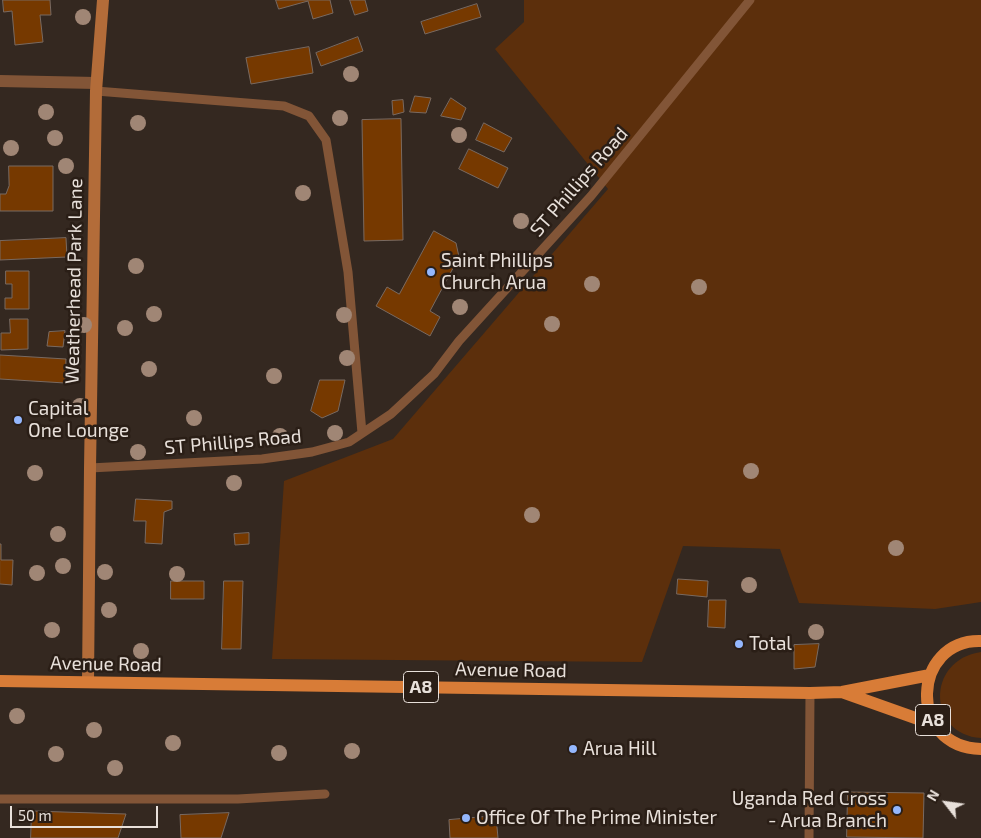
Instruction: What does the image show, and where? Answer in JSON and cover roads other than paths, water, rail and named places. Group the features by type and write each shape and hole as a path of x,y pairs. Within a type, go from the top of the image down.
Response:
{"main road":[{"name":"A8","path":"980,749 966,747 943,735 929,713 926,700 930,675 944,654 966,642 981,641"},
{"name":"Avenue Road","path":"0,681 810,693 842,692 930,675"},
{"name":"Avenue Road","path":"842,692 935,724"}],"street":[{"name":"Weatherhead Park Lane","path":"88,682 96,87 104,0"},
{"path":"0,81 96,87"}],"lane":[{"name":"ST Phillips Road","path":"90,468 270,458 312,452 348,442 391,414 434,374 460,341 591,196 750,0"},
{"path":"96,87 284,106 309,116 326,140 348,272 362,432"},
{"path":"809,838 810,693"},
{"path":"0,799 238,799 325,794"}],"place":[{"name":"Saint Phillips Church Arua","path":"431,272"},
{"name":"Capital One Lounge","path":"18,420"},
{"name":"Total","path":"739,644"},
{"name":"Arua Hill","path":"573,749"},
{"name":"Uganda Red Cross - Arua Branch","path":"897,810"},
{"name":"Office Of The Prime Minister","path":"466,818"}]}
